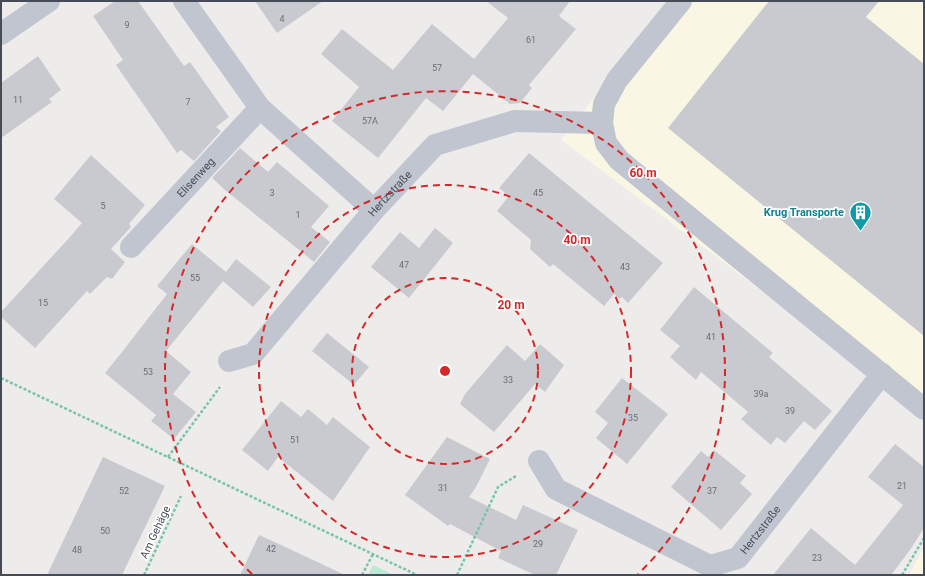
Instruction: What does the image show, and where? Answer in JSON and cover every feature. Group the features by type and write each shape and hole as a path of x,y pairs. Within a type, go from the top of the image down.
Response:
{"street":[{"path":"1,34 49,1"},
{"path":"184,1 260,108 374,210"},
{"path":"681,1 617,80 604,104 602,123 606,143 619,160 924,409"},
{"name":"Elisenweg","path":"131,248 260,108"},
{"name":"Hertzstraße","path":"229,361 253,354 374,210 435,145 515,121 602,123"},
{"name":"Hertzstraße","path":"539,461 556,489 710,566 738,558 882,374"}],"path":[{"path":"168,457 221,385 229,361"},
{"path":"1,378 417,575"},
{"path":"457,575 498,487 539,461"},
{"name":"Am Gehäge","path":"144,575 181,496"},
{"path":"902,575 924,538"},
{"path":"362,575 373,554"}],"shaded area":[{"path":"669,1 924,1 924,413 561,140"},
{"path":"924,547 924,575 909,575"}],"green space":[{"path":"373,565 394,575 368,575"}],"building":[{"path":"115,1 138,1 184,66 190,62 229,117 216,127 221,131 194,161 181,150 177,153 116,65 123,60 93,16"},
{"path":"255,1 323,1 277,33"},
{"path":"486,1 570,1 559,16 576,29 529,85 532,88 520,103 510,104 473,74 443,111 426,98 378,158 332,121 359,87 321,54 342,29 393,70 432,24 474,59 508,18"},
{"name":"Krug Transporte","path":"769,1 879,1 866,17 924,64 924,336 668,128"},
{"path":"38,56 61,90 49,99 52,102 1,138 1,83"},
{"path":"240,148 268,172 277,162 329,206 311,227 330,242 314,262 212,178"},
{"path":"529,153 663,263 628,303 622,297 620,299 614,294 604,306 553,264 550,267 530,249 531,240 497,211 509,196 499,188"},
{"path":"91,155 145,205 129,224 131,227 111,249 125,262 112,279 107,277 90,294 87,291 35,348 1,317 1,312 82,223 54,199"},
{"path":"435,228 453,243 409,298 371,267 400,232 419,248"},
{"path":"192,244 226,272 236,259 271,287 253,307 223,281 166,351 191,372 173,394 196,412 174,439 151,421 156,415 105,373 167,294 157,286"},
{"path":"694,287 773,353 769,357 832,411 815,430 804,421 785,443 777,437 771,445 741,419 748,412 701,372 696,380 670,357 680,346 660,330"},
{"path":"327,333 369,367 354,385 312,351"},
{"path":"540,344 564,365 545,392 535,384 494,432 460,404 465,394 507,345 525,361"},
{"path":"622,378 668,414 627,464 596,438 608,423 595,412"},
{"path":"281,401 301,417 308,409 327,425 333,417 370,447 333,501 278,457 268,471 242,450"},
{"path":"447,437 490,459 476,487 469,497 516,520 523,505 578,530 556,575 535,575 498,558 501,551 450,524 448,526 405,495"},
{"path":"895,444 924,467 924,528 891,575 773,575 811,528 855,565 903,505 868,477"},
{"path":"714,450 746,476 740,483 752,494 721,530 671,487 701,451 708,457"},
{"path":"103,457 165,486 122,575 47,575"},
{"path":"259,535 279,544 345,575 240,575"}],"place":[{"name":"Krug Transporte","path":"860,232"}]}
